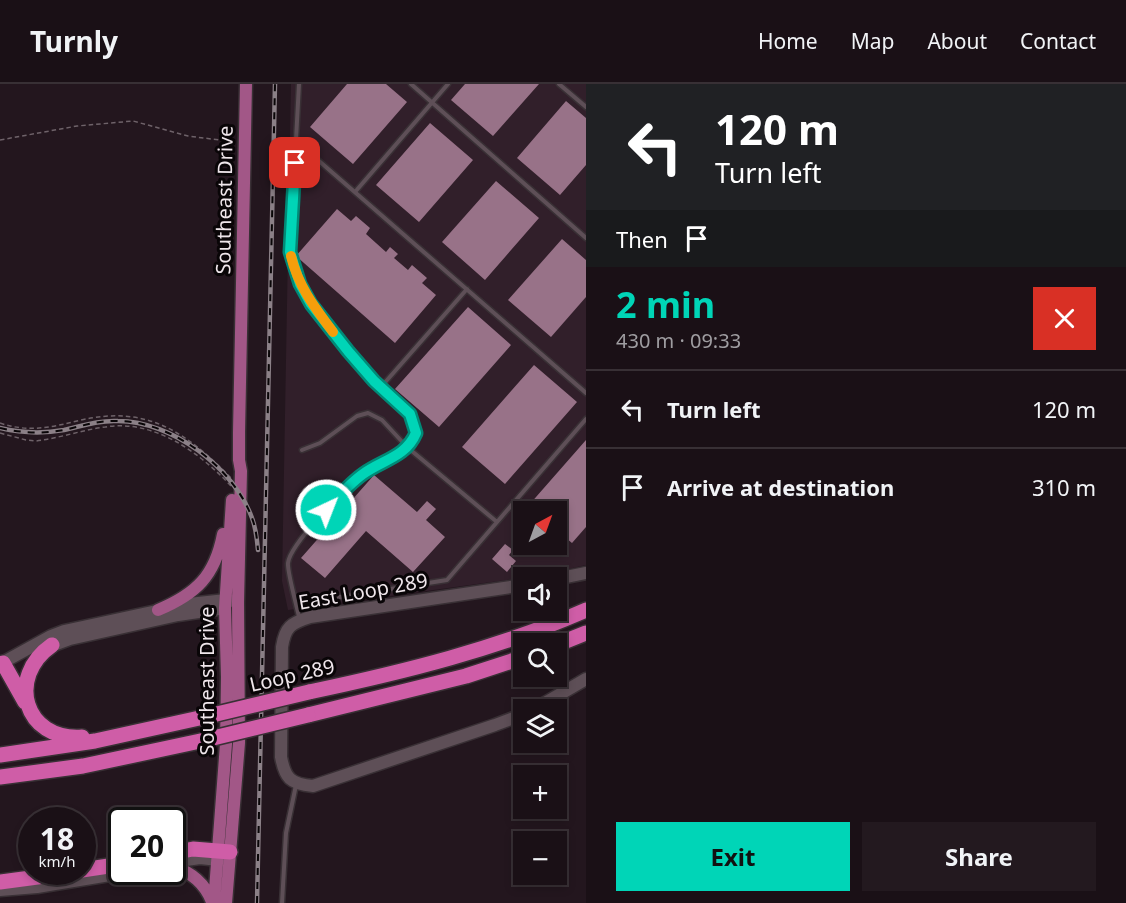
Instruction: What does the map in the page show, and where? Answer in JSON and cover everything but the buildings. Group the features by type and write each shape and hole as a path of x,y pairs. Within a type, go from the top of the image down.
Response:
{"highway":[{"name":"Loop 289","path":"0,755 56,748 204,717 434,663 524,635 586,610"},
{"path":"567,641 586,633"},
{"path":"28,707 27,678 36,659 52,645"},
{"path":"0,777 83,766 205,740 454,679 513,660"},
{"path":"2,667 34,718 54,733 68,738 147,729"},
{"path":"186,850 193,849 223,856"},
{"path":"0,882 18,880"}],"main road":[{"name":"Southeast Drive","path":"232,605 241,471 239,460 246,84"},
{"name":"Southeast Drive","path":"213,903 223,856 239,743 232,605 232,504 235,471 239,460"},
{"path":"158,610 185,598 203,581 216,560 232,504"},
{"path":"567,577 586,573"},
{"name":"East Loop 289","path":"296,784 284,772 281,757 282,647 289,627 300,620 513,587"},
{"path":"2,667 51,636 64,631 158,610 232,605"},
{"path":"2,667 52,645 178,615 232,605"},
{"path":"552,699 586,679"},
{"path":"296,784 313,786 346,776 513,718"},
{"name":"Southeast Drive","path":"223,856 226,903"},
{"path":"186,861 223,856"},
{"path":"186,872 201,883 213,903"},
{"path":"0,890 37,887 108,875"}],"lane":[{"path":"299,84 290,252 294,267 311,304 348,351 410,414 416,433 413,441 398,456 363,474 341,493 296,546 288,563 300,620"},
{"path":"411,84 586,238"},
{"path":"355,192 448,84"},
{"path":"559,84 586,107"},
{"path":"296,141 586,393"},
{"path":"381,387 467,289"},
{"path":"302,450 320,443 357,416 368,413 382,420 407,447 497,522"},
{"path":"297,604 447,580 586,419"},
{"path":"282,903 286,833 296,784"}],"path":[{"path":"0,140 86,125 133,121 188,136 245,142"},
{"path":"0,423 21,428 40,429 106,416 140,417 152,420 178,434 234,484"},
{"path":"0,433 36,441 106,426 141,427 178,443 234,484"}],"shaded area":[{"path":"291,84 586,84 586,565 567,569 567,567 513,567 513,579 288,610 282,581"}],"railway":[{"path":"257,903 275,84"},
{"path":"0,428 24,432 48,432 97,422 118,421 139,423 159,429 198,451 216,465 231,482 252,518 258,550"}],"slow traffic":[{"path":"291,256 300,284 311,304 333,332"}],"route":[{"path":"295,163 290,252 300,284 311,304 348,351 374,381 410,414 416,433 413,441 398,456 363,474 326,510"}]}
